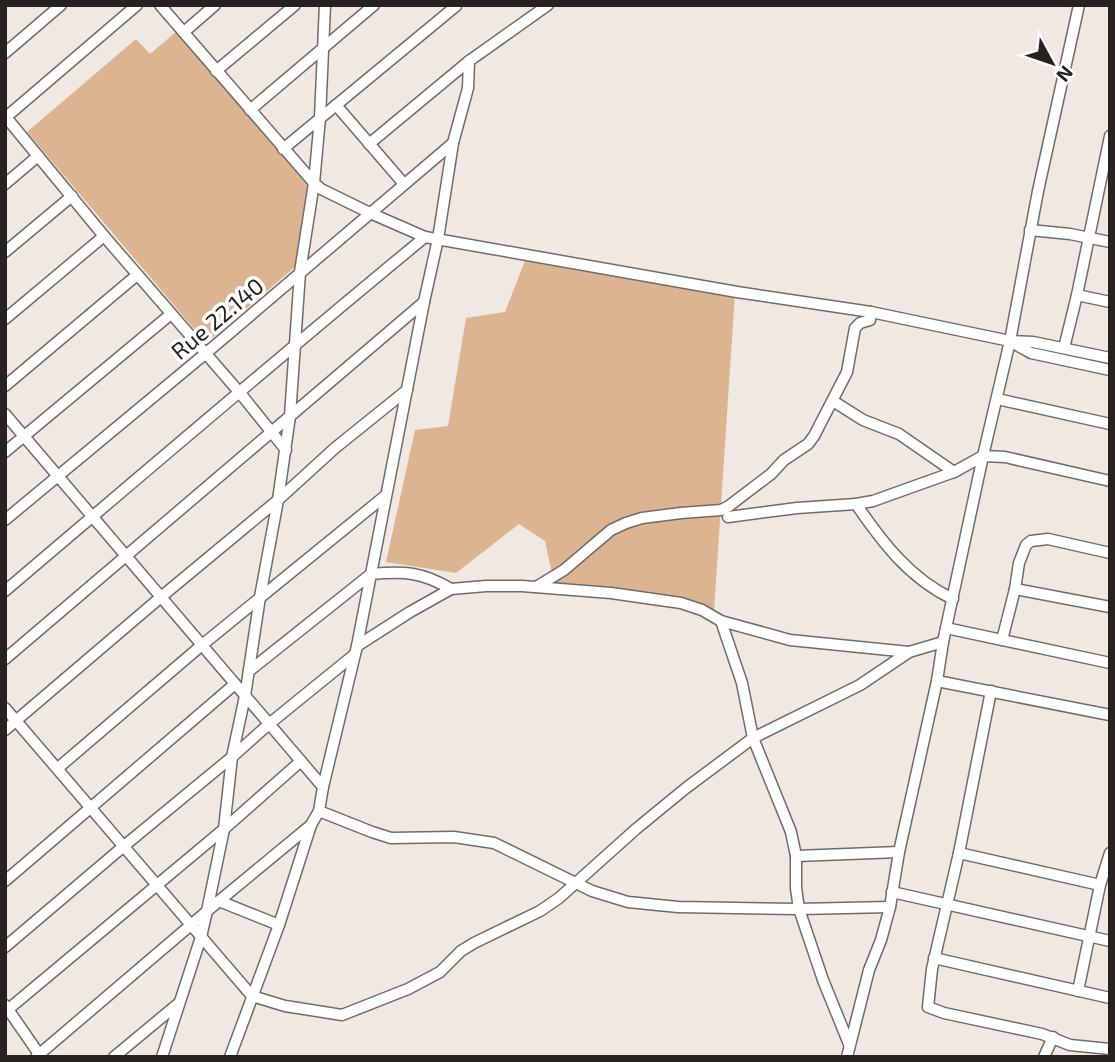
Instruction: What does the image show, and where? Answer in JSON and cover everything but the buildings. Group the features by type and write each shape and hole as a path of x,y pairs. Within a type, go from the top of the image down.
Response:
{"street":[{"path":"5,53 61,5"},
{"path":"137,5 6,117 286,450"},
{"path":"160,5 314,183 370,213 425,237 871,312 1010,341 1033,342 1110,358"},
{"path":"184,32 215,5"},
{"path":"216,71 295,5"},
{"path":"162,1057 207,911 286,450 300,272 314,183 320,118 325,5"},
{"path":"250,110 374,5"},
{"path":"369,144 469,61 548,5"},
{"path":"847,1057 869,970 890,907 943,642 1010,341 1030,230 1079,5"},
{"path":"283,149 456,6"},
{"path":"230,1057 279,925 312,825 320,811 323,787 356,651 438,239 453,143 468,88 469,61"},
{"path":"336,106 404,184"},
{"path":"1064,348 1110,136"},
{"name":"Rue 22.140","path":"5,520 453,143"},
{"path":"5,184 38,156"},
{"path":"5,252 72,196"},
{"path":"1030,230 1110,242"},
{"path":"5,319 104,236"},
{"path":"5,592 425,237"},
{"path":"5,386 137,275"},
{"path":"1077,295 1110,302"},
{"path":"5,659 424,302"},
{"path":"536,587 564,570 611,530 625,523 721,510 771,474 784,460 807,444 847,372 854,332 858,325 870,320 871,312"},
{"path":"5,452 171,314"},
{"path":"1010,341 1031,353 1110,370"},
{"path":"5,730 278,500 335,448 407,390"},
{"path":"997,399 1110,424"},
{"path":"833,401 863,420 899,434 954,472"},
{"path":"5,414 323,787"},
{"path":"728,517 856,504 879,499 954,472 983,456 1005,457 1110,481"},
{"path":"58,768 202,645 385,496"},
{"path":"856,504 871,527 905,566 925,583 953,599"},
{"path":"1002,640 1026,545 1031,541 1048,539 1110,553"},
{"path":"249,671 371,574 415,574 434,579 451,589"},
{"path":"5,947 356,651 411,612 451,589 486,586 536,587 611,593 681,603 702,610 721,621 790,640 909,652"},
{"path":"1015,589 1110,607"},
{"path":"721,621 741,683 753,738 791,832 796,856 799,909 849,1045"},
{"path":"946,628 1110,663"},
{"path":"5,708 252,996 285,1006 342,1015 408,989 440,972 461,951 474,943 540,911 559,898 685,788 753,738 860,685 909,652 943,642"},
{"path":"937,681 1110,715"},
{"path":"5,881 235,684"},
{"path":"991,691 959,852 930,978 928,1007 944,1013 1054,1037 1070,1045 1110,1049"},
{"path":"301,761 157,885 6,1009 38,1056 190,925 312,825"},
{"path":"320,811 391,838 454,837 494,843 575,883 607,897 628,902 678,907 890,907"},
{"path":"796,856 899,852"},
{"path":"959,852 1100,885"},
{"path":"1078,991 1100,885 1110,853"},
{"path":"892,892 1110,941"},
{"path":"219,901 279,925"},
{"path":"934,958 1110,998"},
{"path":"114,1057 179,1003"},
{"path":"1044,1057 1054,1037"},
{"path":"1072,1057 1080,1045"}],"shaded area":[{"path":"177,31 310,187 295,267 206,343 27,132 136,39 150,54"},
{"path":"525,261 735,293 714,611 554,583 545,541 519,524 456,573 386,562 415,430 448,426 466,318 505,312"}]}
